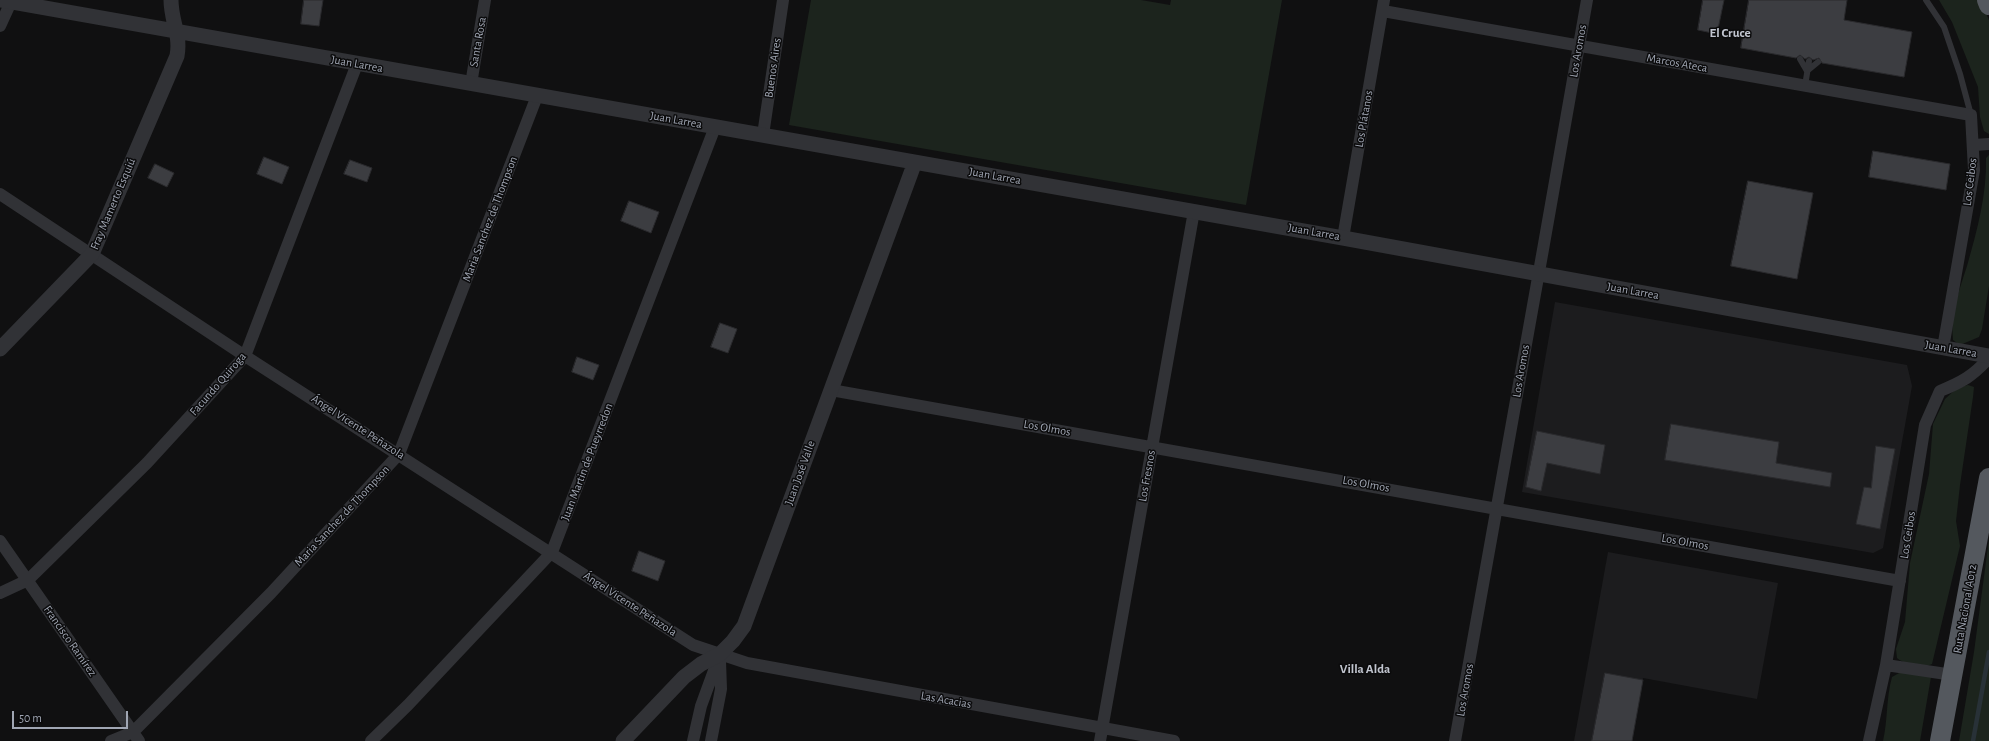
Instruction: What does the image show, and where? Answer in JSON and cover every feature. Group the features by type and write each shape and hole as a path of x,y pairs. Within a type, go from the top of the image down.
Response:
{"highway":[{"path":"1987,0 1989,5"},
{"name":"Ruta Nacional A012","path":"1940,741 1989,478"}],"street":[{"name":"Fray Mamerto Esquiú","path":"0,349 92,254 177,56 179,39 171,10 170,0"},
{"name":"Santa Rosa","path":"471,84 485,0"},
{"name":"Buenos Aires","path":"763,135 783,0"},
{"name":"Los Aromos","path":"1455,741 1498,508 1587,0"},
{"name":"Juan Larrea","path":"5,1 1194,211 1989,357"},
{"path":"0,26 5,1"},
{"name":"Marcos Ateca","path":"1383,6 1579,46 1971,115"},
{"name":"Los Plátanos","path":"1343,238 1383,6"},
{"name":"Facundo Quiroga","path":"0,593 28,580 147,463 246,356 357,64"},
{"name":"Maria Sanchez de Thompson","path":"111,741 136,736 399,454 537,96"},
{"name":"Los Ceibos","path":"1943,348 1974,170 1974,144 1971,115"},
{"name":"Juan Martin de Pueyrredon","path":"371,741 408,705 552,552 715,127"},
{"path":"1974,144 1989,144"},
{"name":"Juan José Valle","path":"623,741 684,677 701,664 720,654 734,641 744,626 915,162"},
{"name":"Ángel Vicente Peñazola","path":"0,194 246,356 693,644 720,654"},
{"name":"Los Fresnos","path":"1100,741 1194,211"},
{"name":"Los Ceibos","path":"1869,741 1886,665 1925,425 1940,391 1970,377 1989,357"},
{"name":"Los Olmos","path":"831,390 1152,446 1900,581"},
{"name":"Francisco Ramírez","path":"0,540 136,736"},
{"path":"693,741 701,706 720,654"},
{"path":"711,741 721,689 720,654"},
{"name":"Las Acacias","path":"720,654 747,663 1174,741"},
{"path":"1886,665 1953,675"}],"lane":[{"name":"Los Ceibos","path":"1926,0 1944,27 1960,74 1971,115"},
{"path":"1800,59 1808,71"},
{"path":"1805,86 1809,61"},
{"path":"1808,71 1818,62"}],"shaded area":[{"path":"811,0 1141,0 1170,5 1171,0 1282,0 1246,205 789,125"},
{"path":"1939,0 1980,0 1989,20 1989,134 1984,131 1980,117 1978,87 1952,22"},
{"path":"1989,155 1989,286 1982,329 1979,337 1960,345 1953,340 1952,330 1954,312 1978,226 1985,185 1986,158"},
{"path":"1555,302 1907,365 1912,386 1883,548 1873,553 1522,492"},
{"path":"1968,385 1974,387 1956,521 1960,546 1932,664 1914,666 1904,663 1897,658 1896,649 1905,622 1910,563 1929,474 1933,424 1945,399 1957,388"},
{"path":"1989,539 1989,741 1959,741 1974,652"},
{"path":"1608,552 1778,583 1757,699 1643,678 1632,741 1574,741"},
{"path":"1901,672 1931,677 1920,741 1883,741 1892,677"}],"building":[{"path":"304,0 323,0 319,26 301,24"},
{"path":"1703,0 1724,0 1717,34 1698,30"},
{"path":"1749,0 1847,0 1844,20 1912,32 1904,77 1822,63 1819,58 1813,60 1809,57 1805,59 1800,55 1796,58 1741,48"},
{"path":"1873,151 1950,164 1946,190 1869,177"},
{"path":"264,157 289,167 282,184 257,174"},
{"path":"350,160 372,168 367,182 344,174"},
{"path":"155,164 174,173 167,187 148,178"},
{"path":"1748,181 1813,193 1797,279 1731,266"},
{"path":"629,201 659,212 651,233 621,221"},
{"path":"720,323 737,329 728,353 711,347"},
{"path":"577,357 599,365 593,380 572,372"},
{"path":"1671,424 1779,442 1776,463 1832,473 1830,487 1665,460"},
{"path":"1537,431 1605,445 1600,474 1547,463 1541,491 1526,487"},
{"path":"1876,446 1895,449 1880,529 1856,524 1864,487 1871,488"},
{"path":"639,551 665,561 658,581 632,571"},
{"path":"1605,673 1643,680 1632,741 1592,741"}],"waterway":[{"path":"1973,741 1989,652"}],"district":[{"name":"El Cruce","path":"1730,33"},
{"name":"Villa Alda","path":"1365,669"}]}
